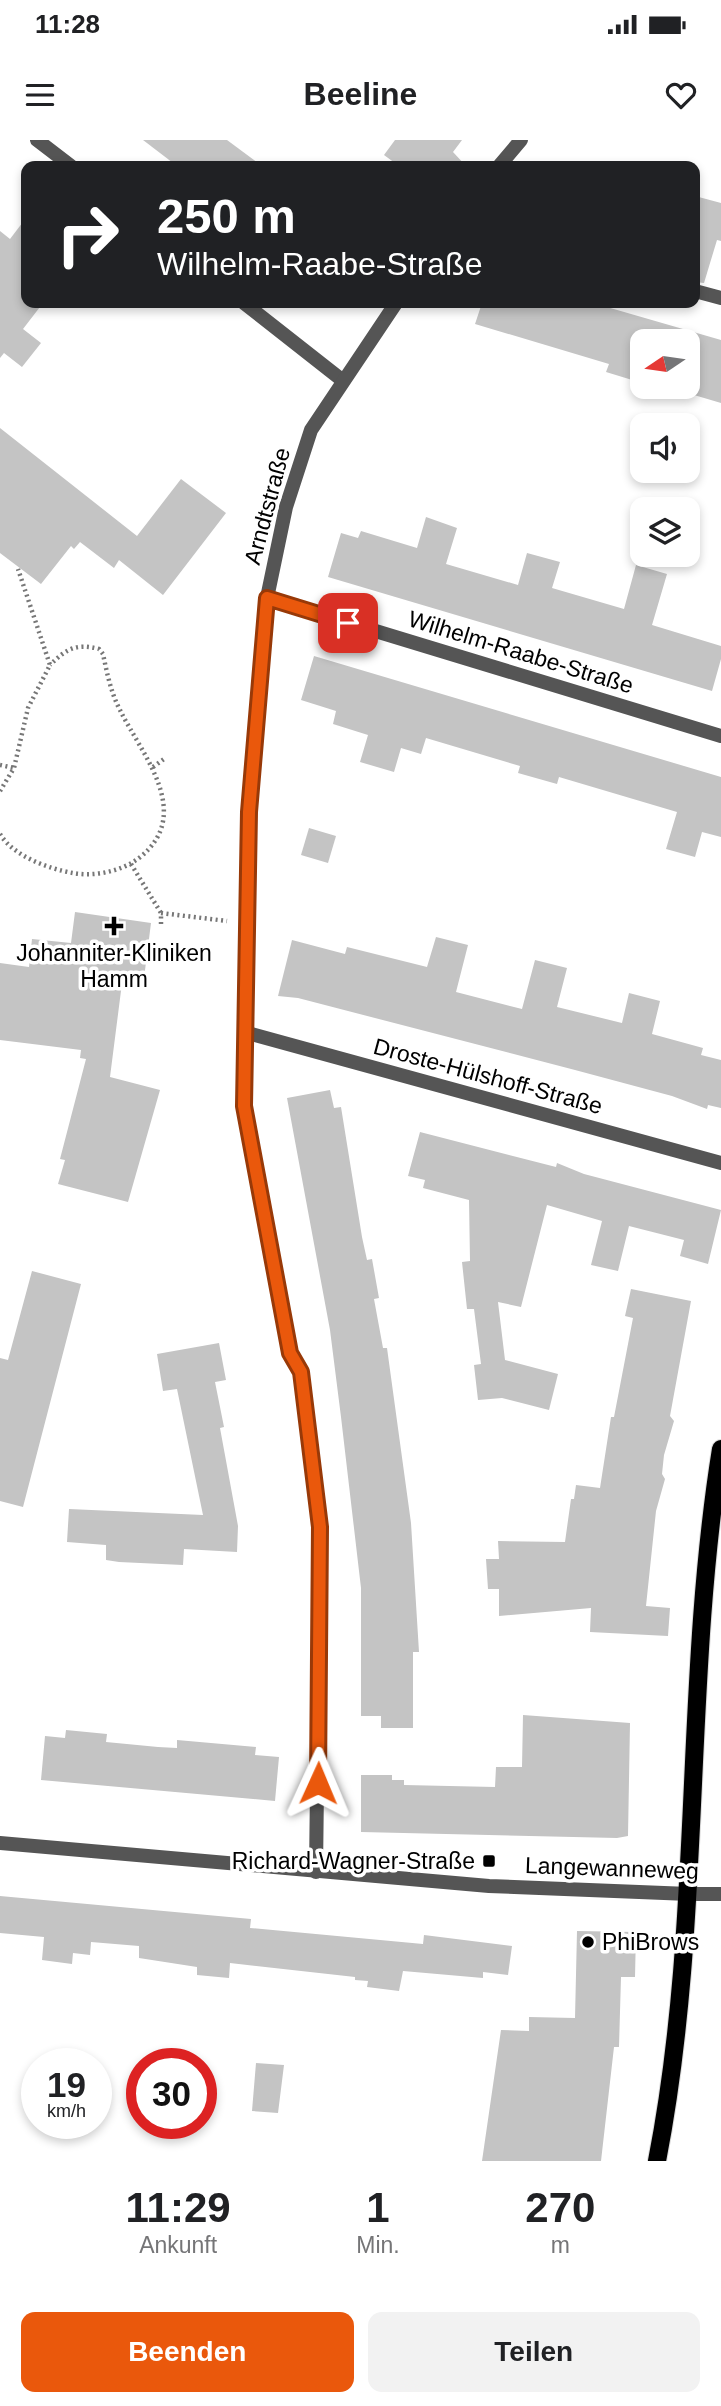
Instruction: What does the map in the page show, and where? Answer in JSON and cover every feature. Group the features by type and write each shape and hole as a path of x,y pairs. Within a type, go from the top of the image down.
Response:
{"main road":[{"path":"657,2161 670,2096 689,1894 709,1521 721,1449"}],"street":[{"path":"37,140 64,161"},
{"path":"503,161 521,140"},
{"path":"700,292 721,298"},
{"path":"250,308 342,380"},
{"name":"Arndtstraße","path":"316,1872 320,1527 301,1372 290,1353 244,1106 245,923 249,812 267,598 286,507 311,429 392,308"},
{"name":"Wilhelm-Raabe-Straße","path":"267,598 721,736"},
{"name":"Droste-Hülshoff-Straße","path":"244,1032 721,1163"},
{"name":"Langewanneweg","path":"0,1843 489,1886 721,1894"}],"path":[{"path":"18,569 50,665"},
{"path":"0,791 14,768 28,708 50,665 71,648 87,646 99,649 119,709 160,783 165,812 159,833 148,852 131,864 107,872 80,874 61,871 3,843 0,834"},
{"path":"153,767 164,759"},
{"path":"0,765 14,768"},
{"path":"131,864 161,913 161,924"},
{"path":"161,913 245,923"}],"building":[{"path":"143,140 227,140 255,161 170,161"},
{"path":"395,140 462,140 453,152 461,161 392,161 384,155"},
{"path":"700,197 721,203 721,241 717,240 704,283 700,283"},
{"path":"21,225 21,308 39,308 23,329 41,343 22,367 4,353 0,358 0,231 10,239"},
{"path":"480,308 610,308 683,329 630,329 630,379 606,372 609,364 475,324"},
{"path":"700,334 721,340 721,403 700,397"},
{"path":"0,428 137,536 181,479 226,513 163,595 119,560 114,568 80,542 74,549 71,546 41,584 0,553"},
{"path":"426,517 457,528 446,564 518,585 527,553 560,562 552,588 624,609 635,567 667,574 652,625 721,646 721,659 712,691 328,577 341,533 358,538 361,531 417,548"},
{"path":"314,656 721,777 721,837 702,832 695,857 666,849 677,812 559,777 557,784 518,773 520,766 426,738 421,754 401,748 394,772 360,762 368,735 333,724 336,711 301,700"},
{"path":"309,828 336,836 328,863 301,855"},
{"path":"75,912 151,923 143,986 122,983 110,1077 160,1090 128,1202 58,1184 65,1160 60,1159 86,1059 80,1058 81,1050 0,1040 0,963 29,967 32,939 71,943"},
{"path":"436,937 468,945 456,992 522,1009 535,960 567,968 557,1007 622,1023 629,993 660,1001 652,1034 703,1048 701,1055 721,1060 721,1108 708,1105 707,1109 672,1096 575,1070 298,998 278,996 292,940 345,954 347,947 427,967"},
{"path":"330,1090 334,1108 341,1107 362,1237 367,1260 372,1259 379,1298 374,1299 383,1348 387,1348 411,1523 419,1652 413,1652 413,1728 381,1728 381,1716 361,1716 361,1588 341,1417 330,1330 287,1098"},
{"path":"420,1132 556,1167 557,1163 584,1174 721,1210 708,1264 680,1256 684,1240 629,1226 618,1271 591,1265 602,1221 547,1205 521,1307 498,1302 505,1360 558,1374 549,1410 502,1398 478,1400 474,1365 481,1364 474,1309 467,1309 462,1262 470,1261 469,1200 423,1188 425,1180 408,1176"},
{"path":"32,1271 81,1284 23,1507 0,1501 0,1358 8,1360"},
{"path":"631,1289 691,1301 670,1416 674,1421 664,1455 662,1474 665,1479 656,1511 646,1606 670,1608 668,1636 590,1632 591,1608 499,1616 499,1589 488,1589 486,1559 499,1559 498,1541 565,1542 571,1499 574,1499 576,1485 600,1488 611,1417 614,1417 633,1318 625,1316"},
{"path":"219,1343 226,1380 215,1382 224,1427 220,1428 238,1526 237,1552 184,1549 183,1565 119,1562 106,1560 106,1545 67,1542 69,1509 203,1515 177,1389 163,1391 157,1354"},
{"path":"523,1715 630,1723 628,1836 617,1838 361,1832 361,1775 392,1775 392,1780 404,1780 404,1785 495,1787 496,1767 522,1767"},
{"path":"66,1730 107,1734 106,1742 158,1747 177,1748 177,1740 256,1747 255,1755 279,1757 275,1801 41,1780 45,1736 65,1738"},
{"path":"0,1896 251,1919 250,1928 423,1944 424,1935 512,1946 508,1975 483,1972 483,1978 403,1971 399,1991 367,1987 368,1981 355,1980 355,1977 230,1963 229,1978 197,1975 197,1967 139,1958 139,1946 91,1942 90,1955 73,1953 72,1964 42,1960 44,1937 0,1933"},
{"path":"577,1931 636,1932 635,1977 621,1977 619,2047 614,2047 601,2161 482,2161 501,2030 529,2031 529,2017 575,2018"},
{"path":"256,2063 284,2065 278,2113 252,2111"}],"place":[{"name":"Johanniter-Kliniken Hamm","path":"114,926"},
{"name":"Richard-Wagner-Straße","path":"489,1861"},
{"name":"PhiBrows","path":"588,1942"}],"route":[{"path":"318,1783 320,1527 301,1372 290,1353 244,1106 245,923 249,812 264,663 267,598 348,623"}]}
